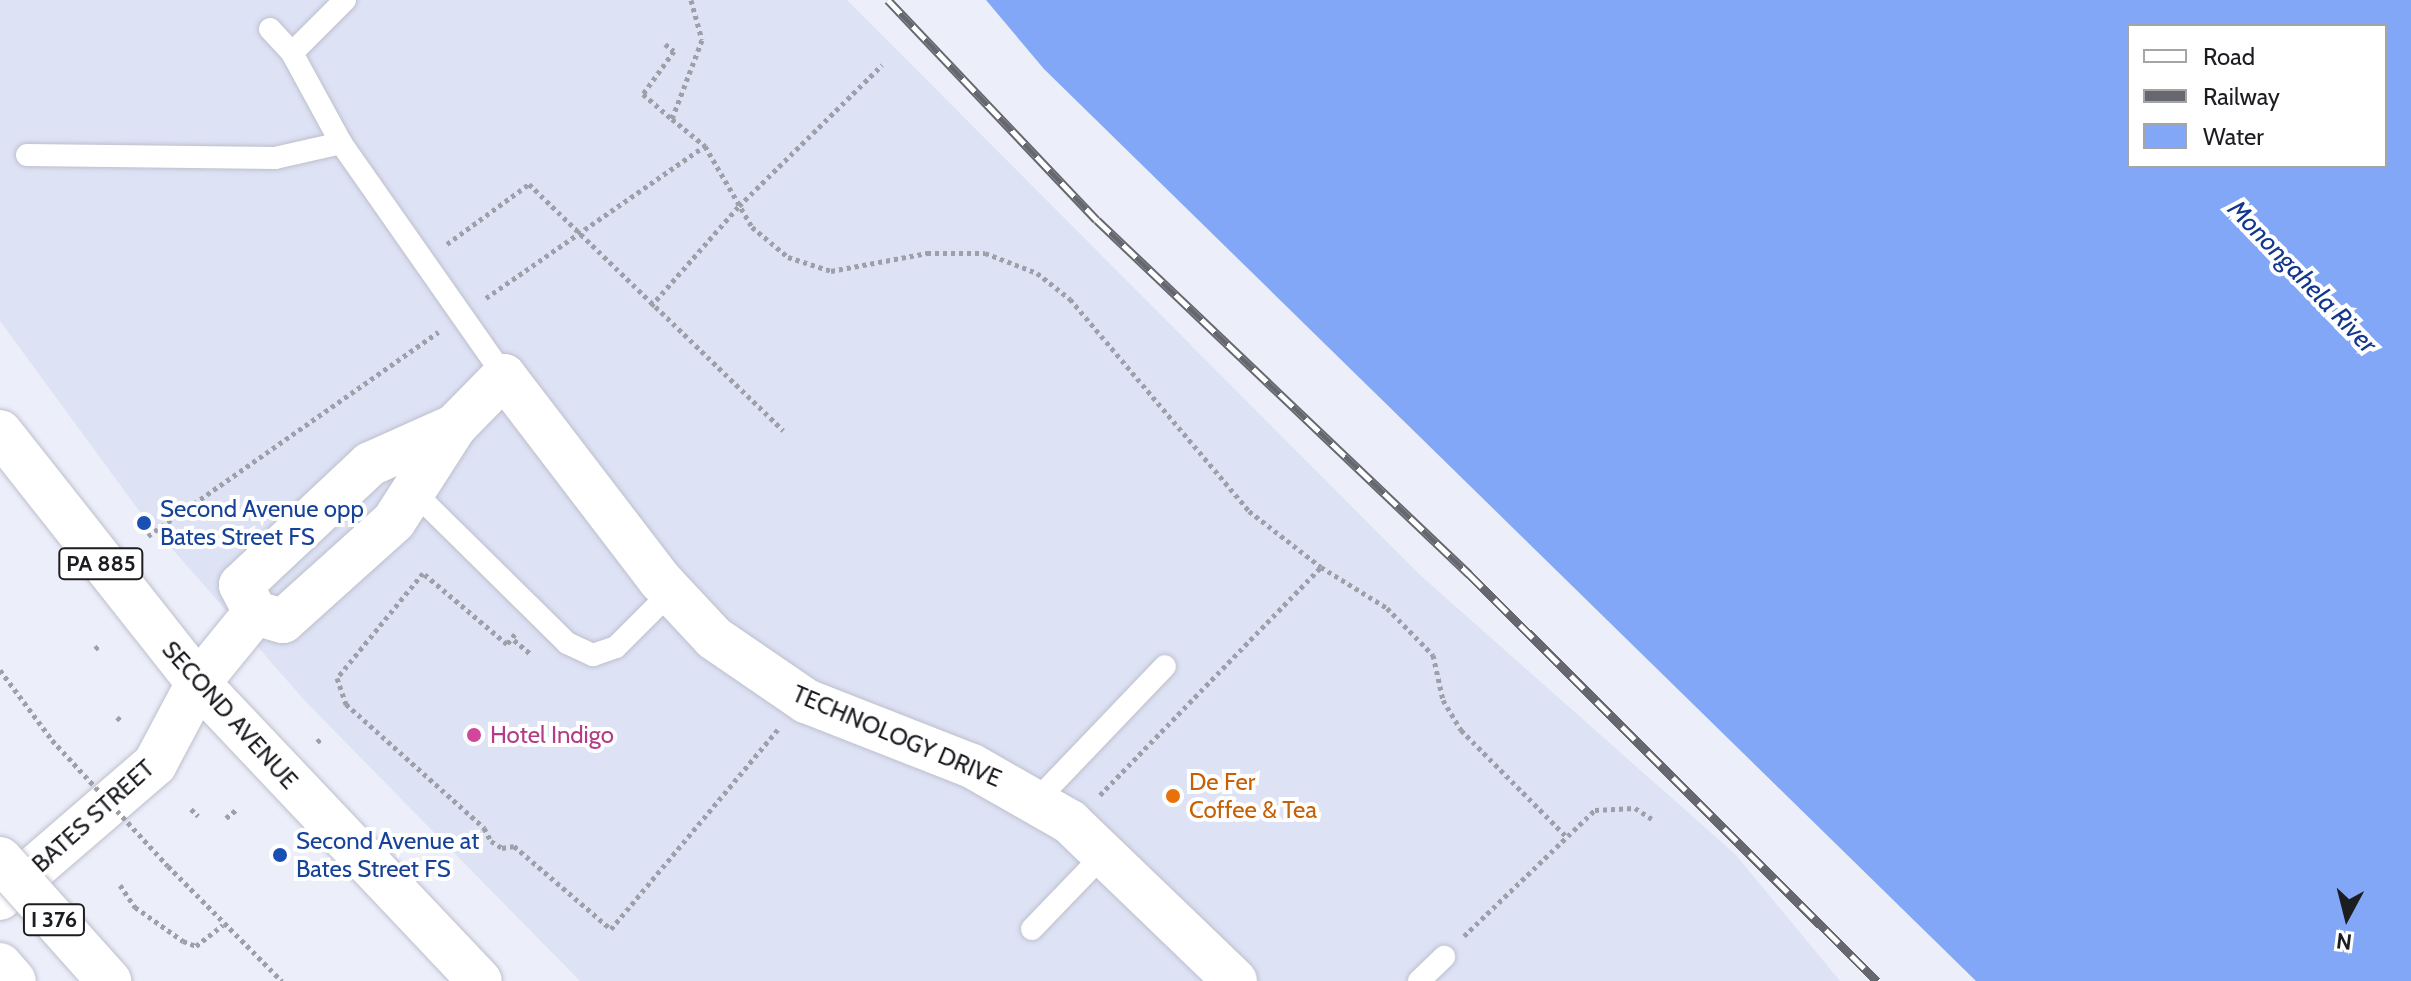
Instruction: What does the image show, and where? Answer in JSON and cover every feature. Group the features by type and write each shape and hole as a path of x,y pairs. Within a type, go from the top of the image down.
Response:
{"main road":[{"path":"455,426 370,464 348,484 241,585 255,613 283,621 394,521 455,426 504,376"},
{"name":"TECHNOLOGY DRIVE","path":"504,376 670,593 743,662 806,701 972,766 1037,800 1106,852 1235,981"},
{"name":"SECOND AVENUE","path":"0,432 198,683 480,981"},
{"path":"198,683 255,613"},
{"name":"BATES STREET","path":"0,898 155,764 198,683"},
{"name":"I 376","path":"0,859 109,981"},
{"name":"I 376","path":"0,965 14,981"}],"lane":[{"path":"292,53 345,0"},
{"path":"270,29 292,53 341,143 504,376"},
{"path":"27,155 275,158 341,143"},
{"path":"414,492 567,643 593,655 616,647 670,593"},
{"path":"1037,800 1165,666"},
{"path":"1032,929 1106,852"},
{"path":"1419,981 1444,957"}],"path":[{"path":"672,119 702,40 691,0"},
{"path":"665,44 674,51 643,94 705,146 752,227 788,257 831,271 927,253 985,253 1037,273 1070,299 1249,511 1321,567 1387,608 1433,655 1443,700 1461,730 1566,836"},
{"path":"651,306 739,206 882,65"},
{"path":"495,292 705,146"},
{"path":"469,228 529,184 651,306 783,430"},
{"path":"148,536 418,346"},
{"path":"1102,795 1321,567"},
{"path":"517,620 514,640 507,644 423,573 337,678 346,704 484,828 491,841 502,848 514,846 611,929 781,726"},
{"path":"0,670 52,740 223,925 282,981"},
{"path":"1444,957 1595,810 1635,808 1652,819"},
{"path":"191,809 198,816"},
{"path":"226,818 237,809"},
{"path":"120,885 135,907 183,941 196,946 223,925"}],"shaded area":[{"path":"0,0 847,0 1420,575 1735,854 1840,981 580,981 305,701 140,512 0,321"}],"water":[{"name":"Monongahela River","path":"986,0 2411,0 2411,981 1976,981 1044,69"}],"railway":[{"path":"888,0 1097,220 1469,574 1877,981"}],"place":[{"name":"Second Avenue opp Bates Street FS","path":"144,523"},
{"name":"Hotel Indigo","path":"474,735"},
{"name":"De Fer Coffee & Tea","path":"1173,796"},
{"name":"Second Avenue at Bates Street FS","path":"280,855"}]}
